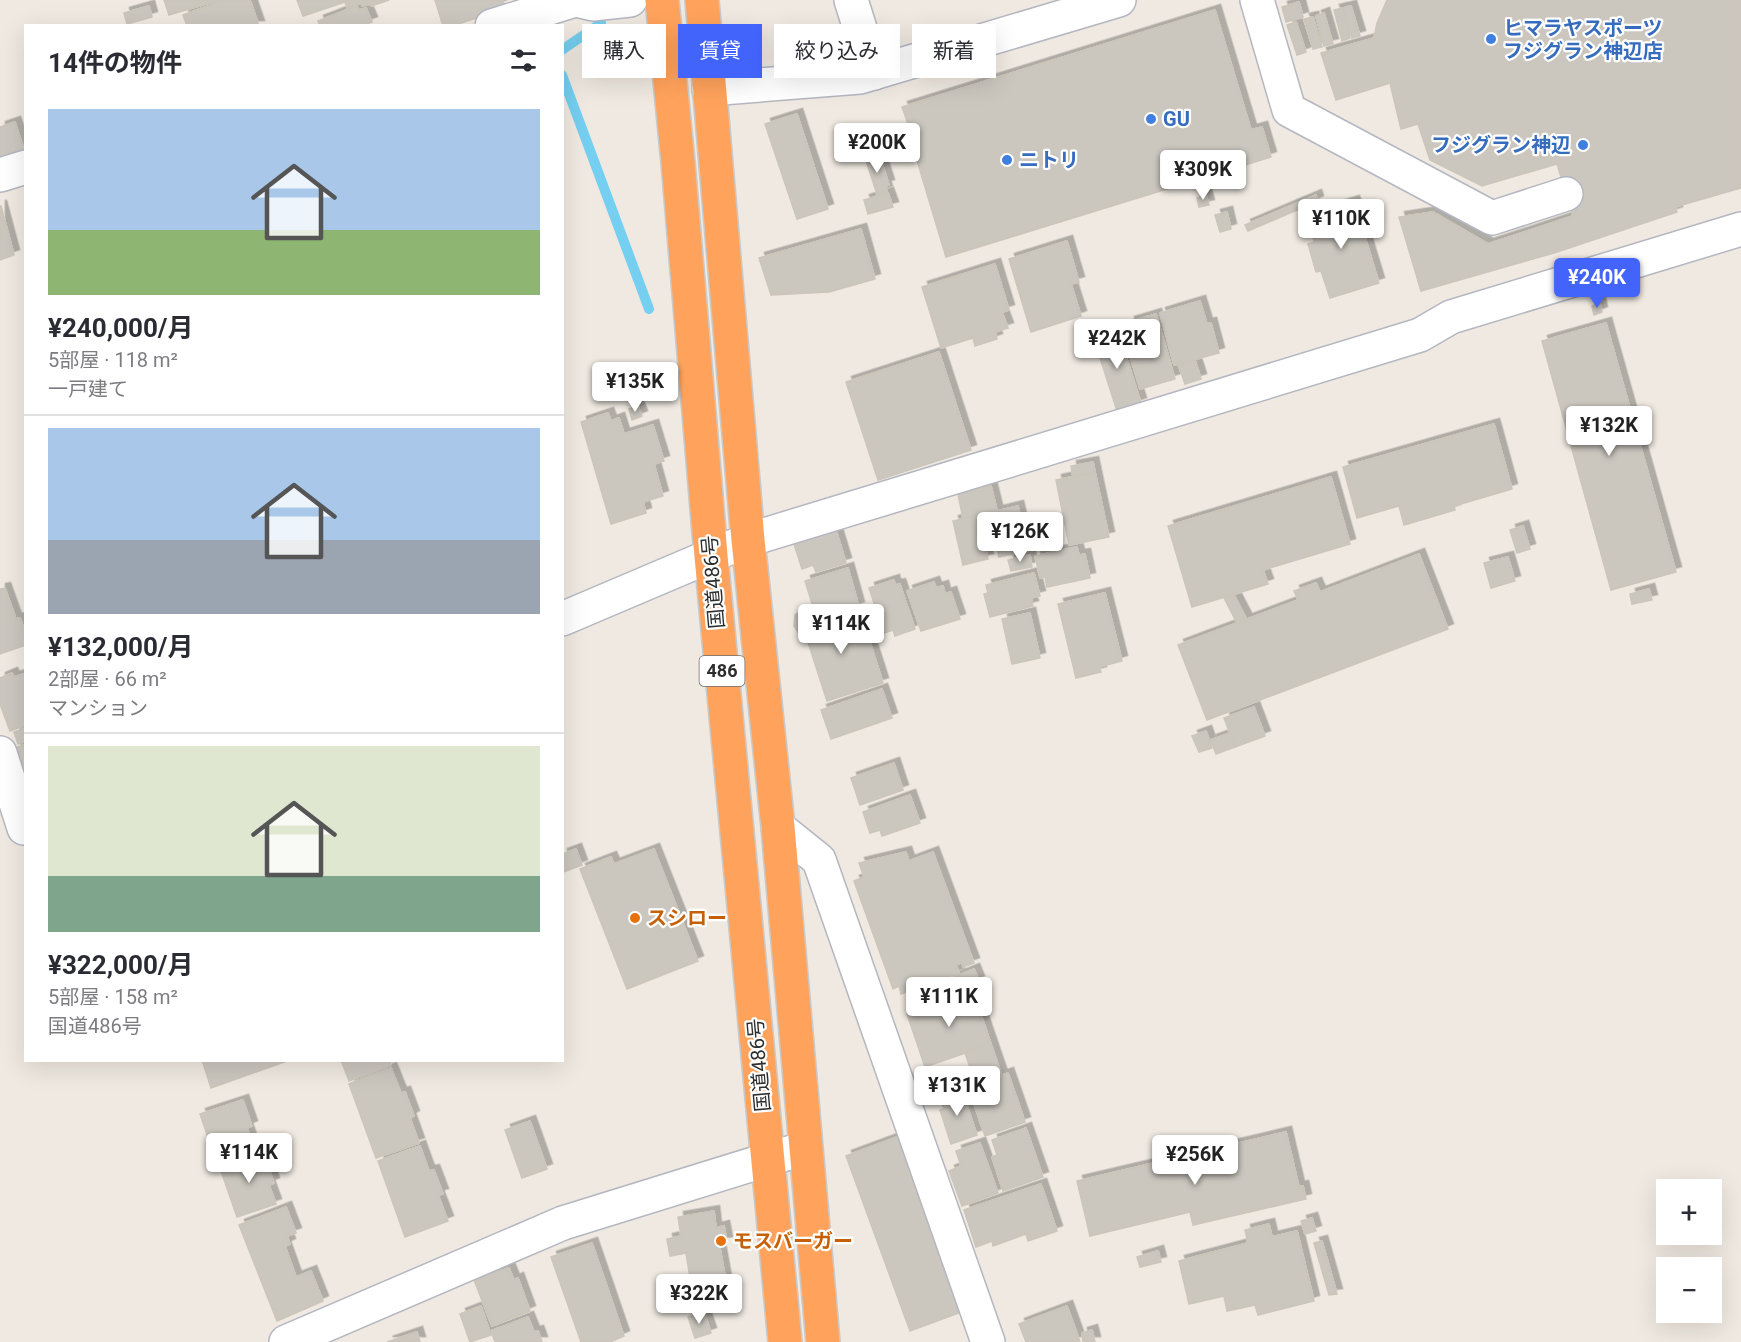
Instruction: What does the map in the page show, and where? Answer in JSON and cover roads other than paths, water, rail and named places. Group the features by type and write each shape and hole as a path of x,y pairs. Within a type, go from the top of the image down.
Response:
{"highway":[{"name":"国道486号","path":"662,0 711,556 785,1342"},
{"name":"国道486号","path":"702,0 748,540 778,828 823,1342"}],"street":[{"path":"498,24 575,0 593,4 630,0"},
{"path":"851,0 859,24"},
{"path":"900,65 1119,0"},
{"path":"1259,7 1289,110 1492,218 1566,194"},
{"path":"709,89 847,78"},
{"path":"0,175 24,168"},
{"path":"564,618 748,540 1420,335 1451,317 1741,229"},
{"path":"0,753 17,832"},
{"path":"778,828 819,860 988,1342"},
{"path":"286,1342 563,1222 805,1148"}],"waterway":[{"path":"564,49 601,23"},
{"path":"564,80 649,309"}],"place":[{"name":"ヒマラヤスポーツ フジグラン神辺店","path":"1491,39"},
{"name":"GU","path":"1151,119"},
{"name":"フジグラン神辺","path":"1583,145"},
{"name":"ニトリ","path":"1007,160"},
{"name":"スシロー","path":"635,918"},
{"name":"モスバーガー","path":"721,1241"}]}
